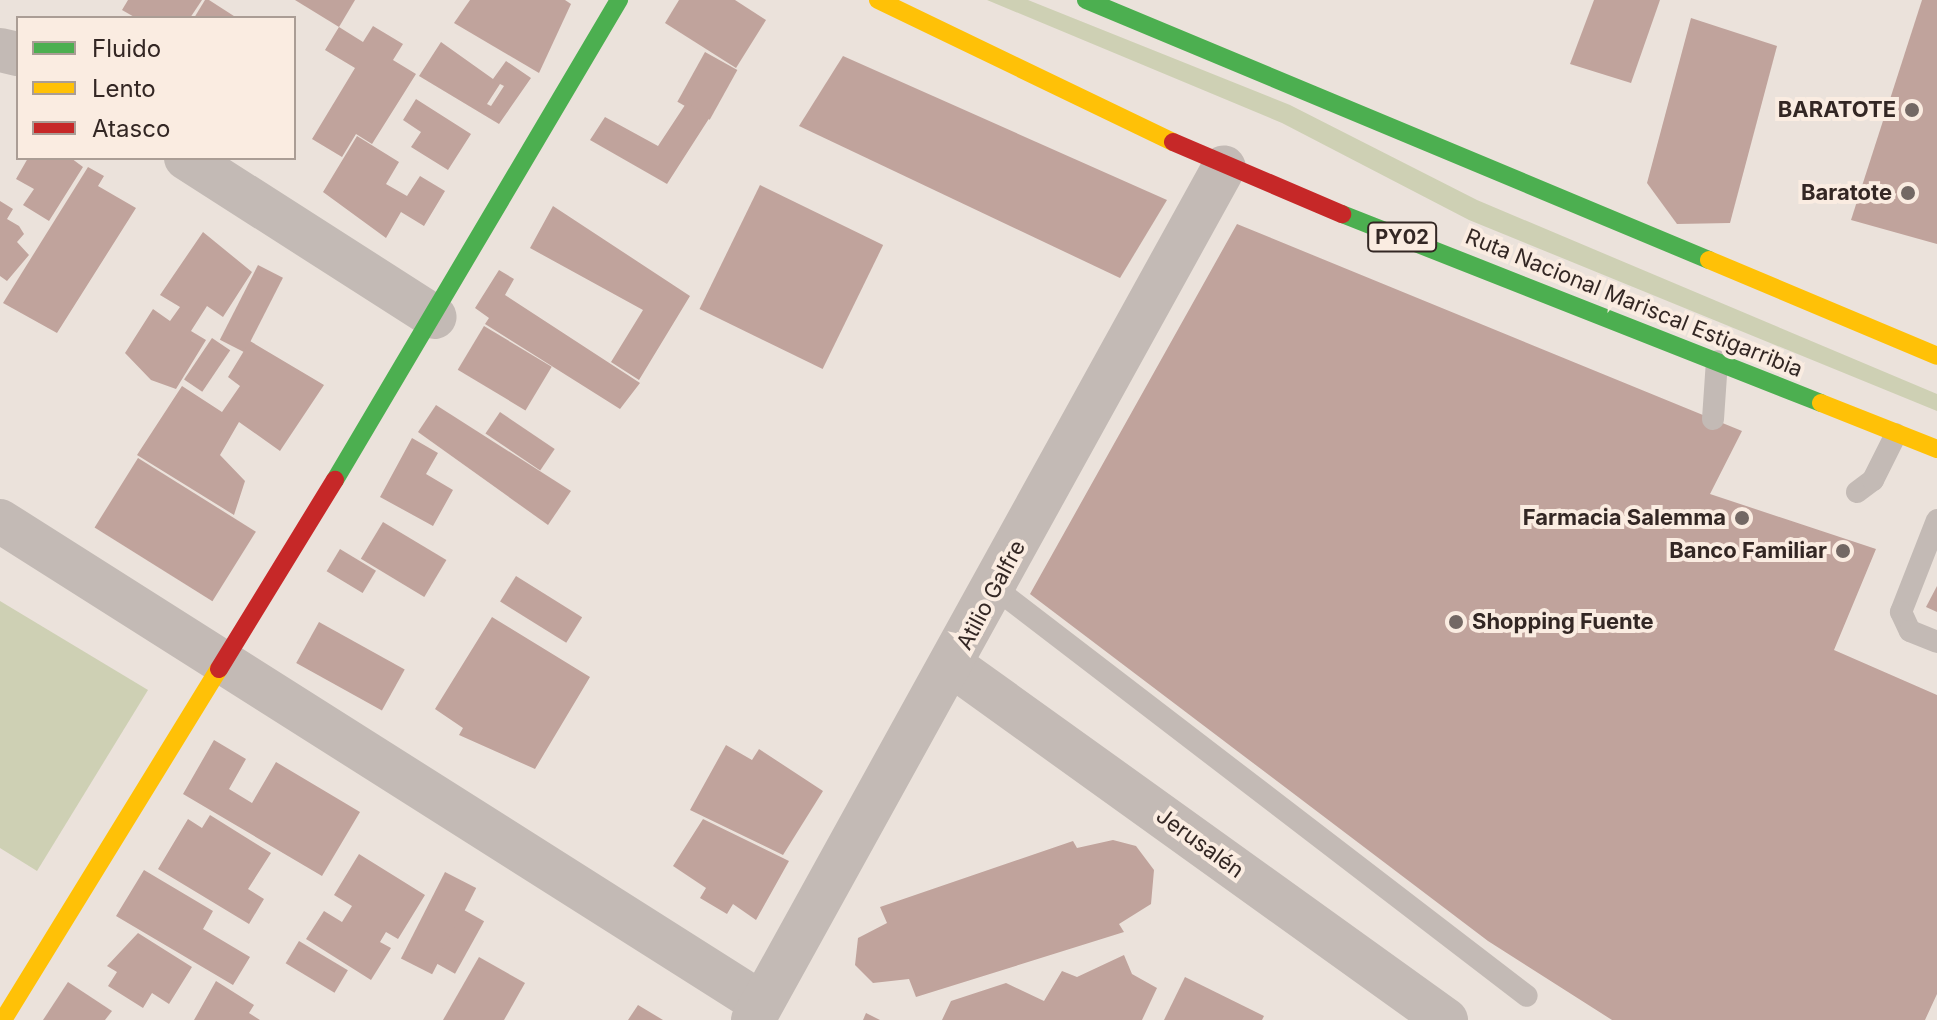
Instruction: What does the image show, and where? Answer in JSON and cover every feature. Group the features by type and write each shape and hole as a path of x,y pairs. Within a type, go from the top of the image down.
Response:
{"main road":[{"path":"2,1018 435,317 619,0"},
{"name":"Ruta Nacional Mariscal Estigarribia","path":"878,0 1224,167 1937,449"},
{"path":"1086,0 1937,356"}],"street":[{"path":"189,160 435,317"},
{"name":"Atilio Galfre","path":"756,1011 953,666 1224,167"},
{"path":"0,521 223,656 756,1011"},
{"name":"Jerusalén","path":"953,666 1446,1020"}],"lane":[{"path":"1713,419 1717,361"},
{"path":"1857,492 1873,480 1896,434"},
{"path":"1937,520 1901,612 1910,631 1937,642"},
{"path":"995,588 1527,996"}],"green space":[{"path":"987,0 1028,0 1290,105 1477,200 1937,394 1937,411 1469,220 1282,123"},
{"path":"0,601 148,690 37,871 0,848"}],"building":[{"path":"128,0 202,0 191,16 132,16 122,10"},
{"path":"205,0 209,0 234,16 195,16"},
{"path":"295,0 355,0 339,27"},
{"path":"470,0 565,0 571,4 539,73 454,23"},
{"path":"679,0 735,0 766,20 736,68 665,23"},
{"path":"1594,0 1660,0 1631,83 1570,64"},
{"name":"BARATOTE","path":"1922,0 1937,0 1937,244 1851,220"},
{"path":"1691,18 1777,46 1730,223 1677,224 1647,183"},
{"path":"373,26 403,44 393,60 416,74 372,144 356,134 342,157 312,139 355,68 325,50 339,27 363,42"},
{"path":"441,42 493,79 506,61 531,78 499,124 419,76","holes":["500,84 504,86 491,106 487,104"]},
{"path":"705,52 737,70 710,120 677,102"},
{"path":"843,56 1167,200 1120,278 799,126"},
{"path":"416,99 471,134 448,170 411,147 421,132 403,120"},
{"path":"687,102 710,117 667,184 590,140 605,117 658,146"},
{"path":"357,136 399,162 386,184 407,196 420,176 445,191 424,226 401,212 386,238 323,192"},
{"path":"27,160 74,160 83,167 49,221 23,205 34,189 16,179"},
{"path":"88,167 104,176 98,186 136,208 57,333 3,303"},
{"path":"760,185 883,245 823,369 700,309"},
{"path":"0,201 13,209 7,219 19,226 24,234 17,242 29,255 7,281 0,276"},
{"path":"553,206 690,296 639,380 611,362 643,310 530,248"},
{"name":"Shopping Fuente","path":"1237,224 1742,431 1710,494 1876,549 1834,650 1937,695 1937,994 1925,1020 1612,1020 1488,941 1030,594"},
{"path":"203,232 252,272 223,317 207,306 191,331 206,340 176,389 151,380 125,353 153,309 170,321 180,307 160,295"},
{"path":"258,265 283,278 245,353 220,340"},
{"path":"499,270 514,279 505,295 640,383 620,409 485,324 489,318 475,308"},
{"path":"484,326 552,367 525,410 458,370"},
{"path":"212,338 230,350 202,392 184,379"},
{"path":"250,341 324,385 280,451 239,422 220,455 245,481 234,515 137,455 182,386 222,412 240,386 228,377"},
{"path":"436,405 571,491 548,525 418,432"},
{"path":"500,412 555,449 540,470 485,434"},
{"path":"412,438 438,453 426,474 453,490 433,526 380,497"},
{"path":"138,458 256,532 212,601 95,528"},
{"path":"383,522 446,560 424,597 361,559"},
{"path":"340,549 376,571 363,593 327,571"},
{"path":"516,576 582,617 566,643 500,601"},
{"path":"1937,586 1937,612 1926,607"},
{"path":"492,617 590,677 535,769 459,735 463,728 435,709"},
{"path":"319,622 405,670 382,711 296,663"},
{"path":"214,740 246,759 229,789 252,803 276,762 360,812 322,876 183,794"},
{"path":"726,745 752,760 759,749 823,791 783,855 690,810"},
{"path":"210,815 271,853 248,889 264,899 249,924 158,869 188,819 202,828"},
{"path":"703,819 789,861 756,920 733,904 727,914 700,898 706,888 673,866"},
{"path":"1113,840 1136,846 1154,870 1151,904 1119,924 1124,932 916,997 909,979 873,983 855,965 858,938 887,923 880,907 1073,841 1077,848"},
{"path":"359,854 425,895 398,939 386,932 380,942 391,948 371,980 306,939 324,911 342,922 352,906 334,895"},
{"path":"144,870 213,911 203,929 250,957 233,985 116,916"},
{"path":"445,872 476,888 432,974 401,958"},
{"path":"464,910 484,921 455,974 435,962"},
{"path":"138,933 192,967 169,1004 152,993 143,1008 108,986 117,972 107,966"},
{"path":"299,941 348,970 334,993 286,963"},
{"path":"1124,955 1132,974 1157,988 1142,1020 942,1020 951,1001 1006,983 1044,1001 1062,971 1077,977"},
{"path":"479,957 525,983 504,1020 443,1020"},
{"path":"1185,977 1264,1016 1262,1020 1164,1020"},
{"path":"216,981 254,1005 249,1013 260,1020 194,1020"},
{"path":"68,982 112,1011 105,1020 43,1020"},
{"path":"638,1005 663,1020 628,1020"},
{"path":"866,1013 880,1020 863,1020"}],"traffic: fast":[{"path":"335,480 619,0"},
{"path":"1086,0 1709,260"},
{"path":"1342,214 1821,403"}],"traffic: slow":[{"path":"878,0 1173,142"},
{"path":"1709,260 1937,356"},
{"path":"1821,403 1937,449"},
{"path":"3,1020 219,669"}],"traffic: jam":[{"path":"1173,142 1342,214"},
{"path":"219,669 335,480"}],"place":[{"name":"BARATOTE","path":"1912,110"},
{"name":"Baratote","path":"1908,193"},
{"name":"Farmacia Salemma","path":"1742,518"},
{"name":"Banco Familiar","path":"1843,551"},
{"name":"Shopping Fuente","path":"1456,622"}]}
